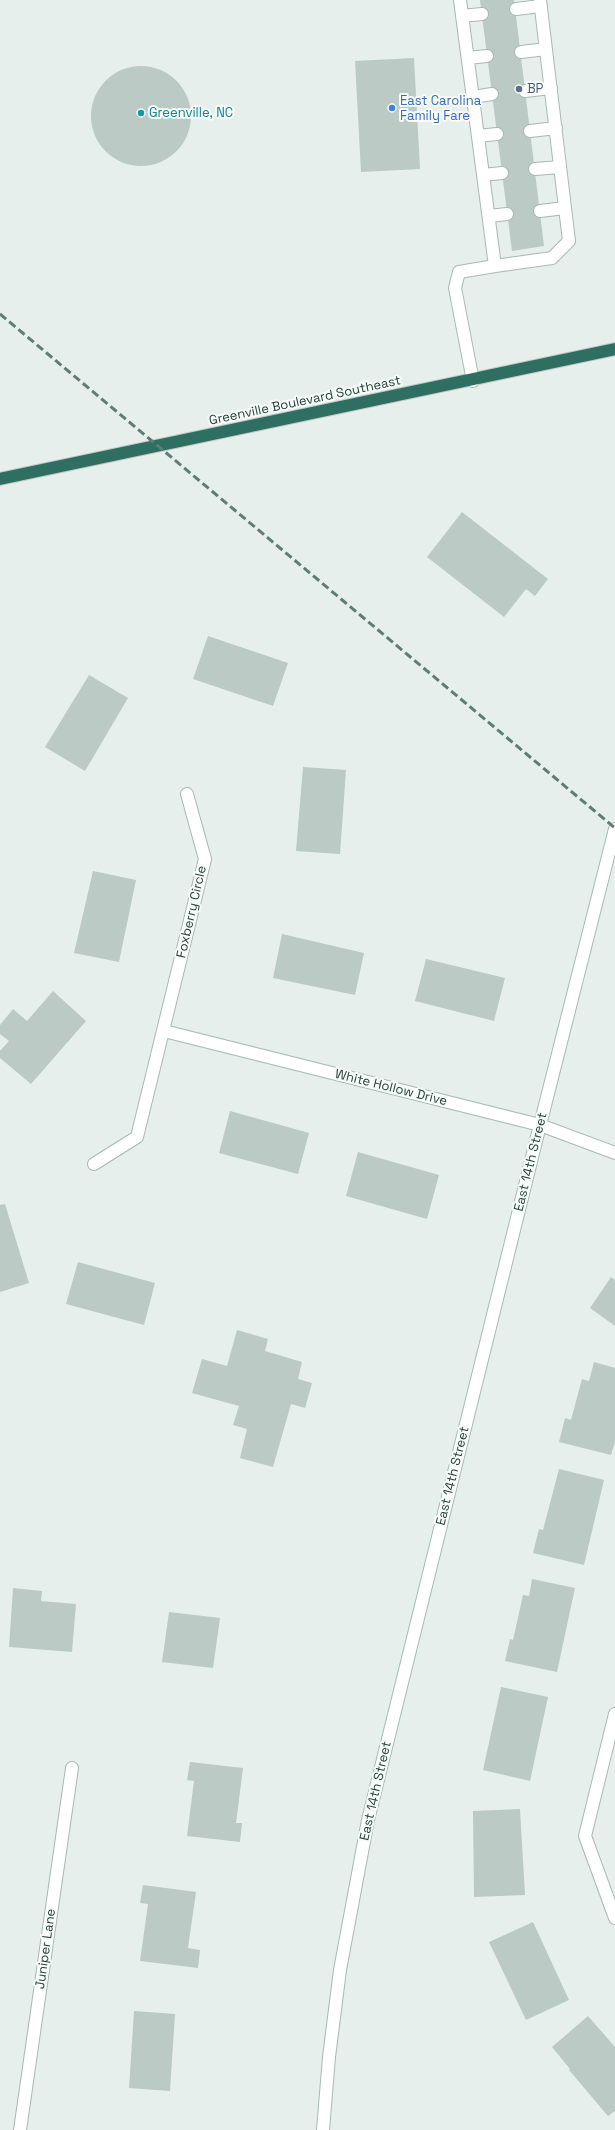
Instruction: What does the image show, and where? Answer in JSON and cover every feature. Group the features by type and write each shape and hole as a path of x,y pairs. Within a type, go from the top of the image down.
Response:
{"highway":[{"name":"Greenville Boulevard Southeast","path":"0,479 473,381 615,349"}],"street":[{"path":"460,0 495,266"},
{"path":"473,381 454,288 459,272 552,258 568,241 541,3 516,9"},
{"path":"462,16 482,14"},
{"path":"521,52 546,49"},
{"path":"468,58 487,56"},
{"path":"525,91 551,88"},
{"path":"473,97 492,94"},
{"path":"530,131 556,128"},
{"path":"478,136 497,134"},
{"path":"535,169 560,167"},
{"path":"483,175 502,173"},
{"path":"540,210 565,208"},
{"path":"489,216 507,214"},
{"name":"Foxberry Circle","path":"94,1164 137,1137 164,1031 205,859 187,794"},
{"name":"East 14th Street","path":"323,2130 329,2057 340,1970 368,1820 615,829"},
{"name":"White Hollow Drive","path":"164,1031 540,1125 615,1153"},
{"path":"615,1714 585,1836 615,1918"},
{"name":"Juniper Lane","path":"20,2130 72,1768"}],"building":[{"path":"480,0 514,0 544,246 512,251"},
{"path":"414,58 420,169 361,172 355,61"},
{"name":"Greenville, NC","path":"141,66 160,70 176,81 187,97 191,116 187,135 176,151 160,162 141,166 122,162 106,151 95,135 91,116 95,97 106,81 122,70"},
{"path":"462,512 548,579 535,596 526,589 504,617 427,557"},
{"path":"208,636 288,663 273,706 193,679"},
{"path":"89,675 128,698 85,771 45,747"},
{"path":"303,767 346,770 340,854 296,851"},
{"path":"93,871 136,880 119,962 74,953"},
{"path":"282,934 364,953 355,995 273,978"},
{"path":"426,959 505,978 494,1021 415,1001"},
{"path":"53,991 86,1021 31,1084 0,1058 0,1051 9,1041 0,1034 0,1025 13,1009 27,1021"},
{"path":"230,1111 309,1133 298,1174 219,1153"},
{"path":"358,1152 439,1175 427,1219 346,1196"},
{"path":"5,1204 29,1283 0,1292 0,1205"},
{"path":"78,1262 155,1283 144,1325 66,1304"},
{"path":"611,1277 615,1280 615,1326 590,1308"},
{"path":"237,1330 268,1339 265,1351 302,1362 298,1379 312,1383 305,1408 291,1404 273,1467 240,1458 247,1429 233,1425 239,1406 192,1393 202,1359 227,1366"},
{"path":"594,1362 615,1368 615,1442 611,1455 559,1442 565,1418 571,1420 582,1379 589,1381"},
{"path":"559,1469 604,1480 584,1565 533,1553 539,1529 543,1530"},
{"path":"532,1579 575,1588 557,1672 505,1661 510,1639 513,1640 523,1595 529,1596"},
{"path":"13,1588 42,1591 41,1601 76,1604 72,1652 9,1647"},
{"path":"169,1612 220,1618 213,1668 162,1662"},
{"path":"501,1687 548,1697 530,1781 483,1770"},
{"path":"190,1762 243,1768 236,1823 242,1823 240,1842 187,1836 194,1781 187,1780"},
{"path":"520,1809 525,1895 474,1897 473,1811"},
{"path":"143,1885 196,1892 188,1948 200,1950 198,1968 140,1961 148,1904 140,1903"},
{"path":"533,1922 569,2000 526,2020 489,1942"},
{"path":"134,2011 175,2014 170,2091 129,2088"},
{"path":"588,2016 615,2047 615,2111 608,2116 569,2070 570,2069 552,2047"}],"railway":[{"path":"0,314 615,828"}],"place":[{"name":"BP","path":"519,89"},
{"name":"East Carolina Family Fare","path":"392,108"},
{"name":"Greenville, NC","path":"141,113"}]}
